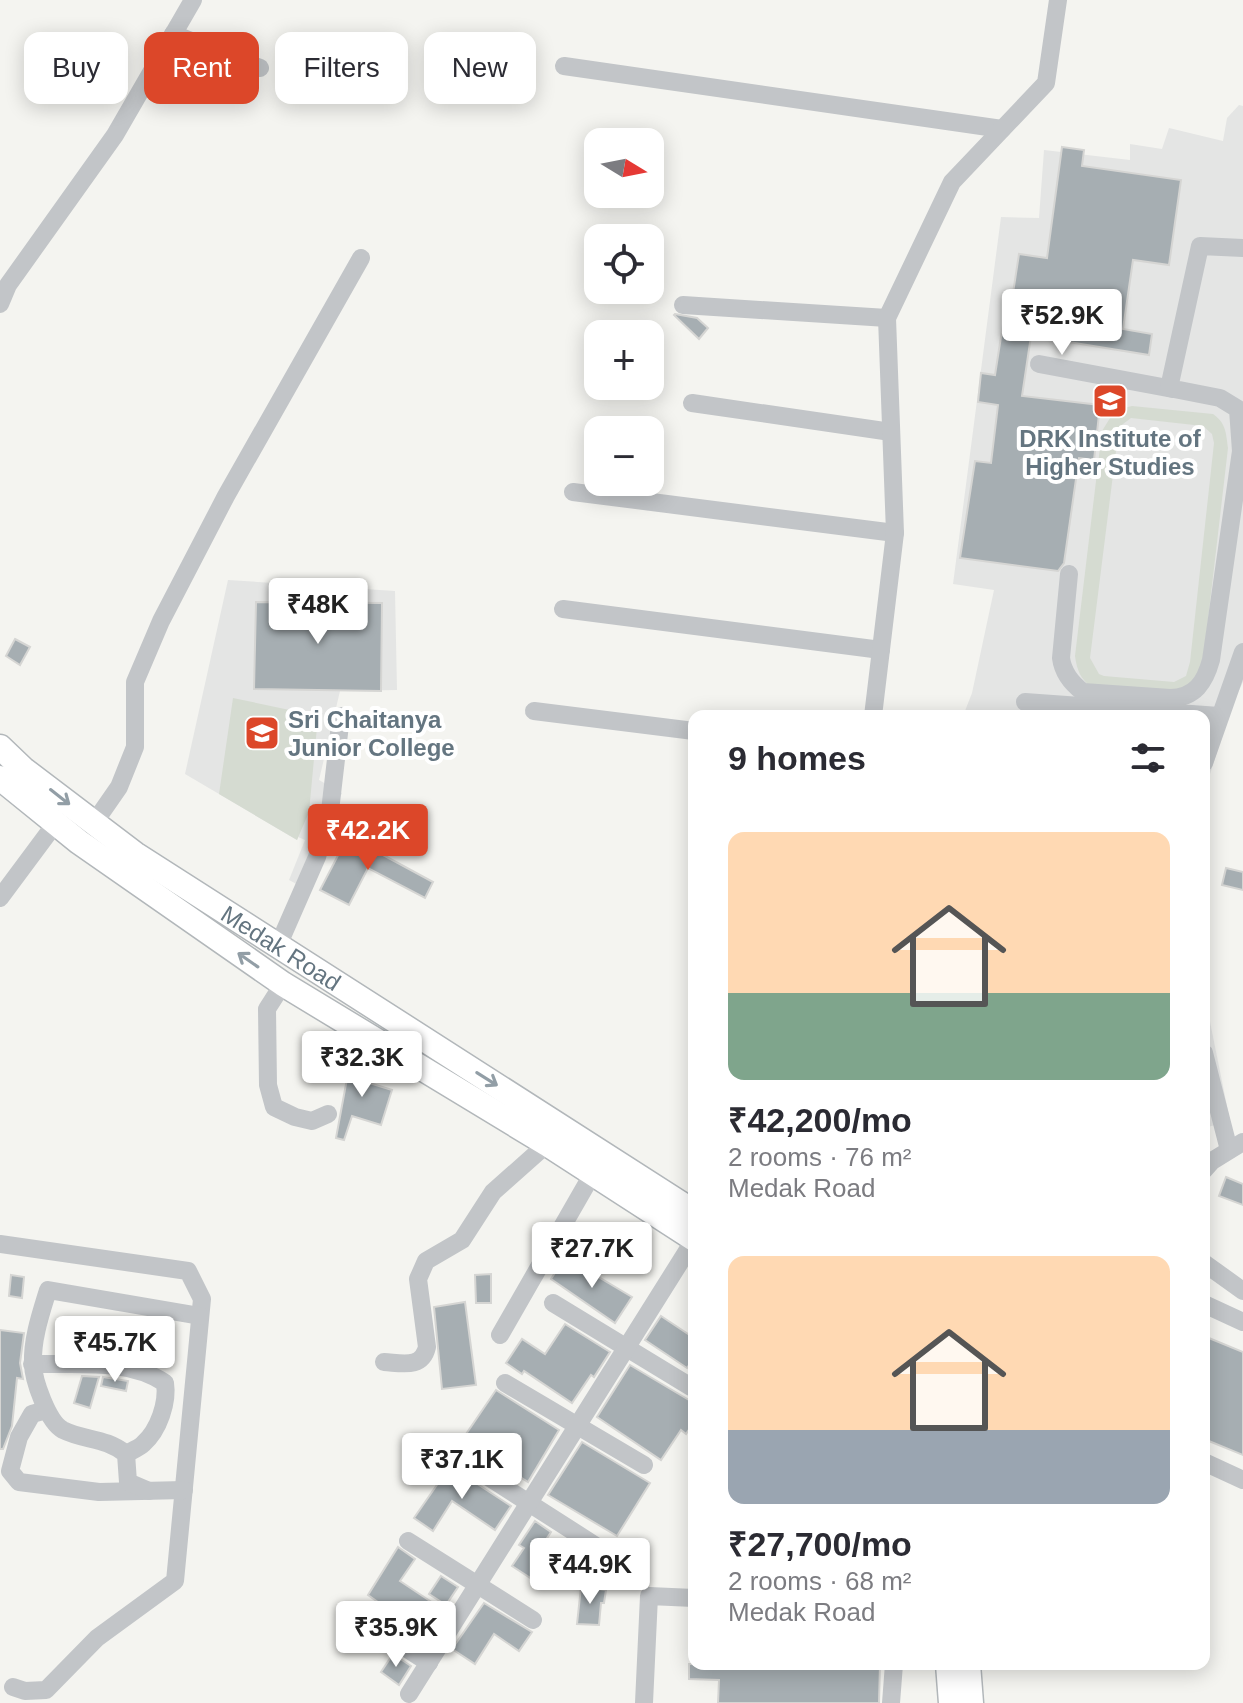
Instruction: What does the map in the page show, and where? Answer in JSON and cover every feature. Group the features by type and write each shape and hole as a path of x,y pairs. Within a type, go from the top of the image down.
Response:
{"main road":[{"name":"Medak Road","path":"0,747 23,769 135,854 688,1208"},
{"name":"Medak Road","path":"0,778 55,824 283,984 547,1144 688,1236"},
{"path":"948,1670 951,1703"},
{"path":"968,1670 971,1703"}],"street":[{"path":"174,32 193,0"},
{"path":"874,710 895,533 887,318 952,182 1046,83 1058,0"},
{"path":"564,66 1002,129"},
{"path":"0,304 8,285 115,135 144,84"},
{"path":"1173,389 1169,388 1200,246 1243,248"},
{"path":"94,823 119,787 135,747 135,682 161,621 226,496 361,258"},
{"path":"683,305 887,318"},
{"path":"1039,364 1243,402"},
{"path":"1069,574 1061,658 1062,668 1073,684 1083,692 1182,698 1194,693 1206,677 1211,660 1241,451 1238,409 1220,398"},
{"path":"692,403 891,432"},
{"path":"573,492 895,533"},
{"path":"563,609 881,650"},
{"path":"1210,744 1243,652"},
{"path":"1025,702 1136,710"},
{"path":"534,711 688,730"},
{"path":"1210,715 1219,716"},
{"path":"278,946 317,857 330,811 341,716"},
{"path":"0,898 55,824"},
{"path":"283,984 267,1009 268,1085 274,1107 312,1121 328,1114"},
{"path":"1210,1070 1236,1146 1210,1163"},
{"path":"384,1362 410,1364 419,1362 425,1356 427,1347 419,1292 421,1269 426,1261 462,1240 506,1177 547,1144"},
{"path":"500,1335 593,1173"},
{"path":"0,1244 188,1271 202,1299 175,1581 97,1638 46,1690 25,1691 13,1687"},
{"path":"409,1694 688,1250"},
{"path":"1210,1267 1243,1291"},
{"path":"149,1491 128,1482 126,1454 113,1444 60,1429 46,1410 32,1364 39,1317 48,1290 200,1316"},
{"path":"553,1303 688,1385"},
{"path":"1210,1307 1243,1322"},
{"path":"32,1364 111,1366 152,1374 165,1383 167,1394 162,1414 143,1444 126,1454"},
{"path":"505,1383 644,1465"},
{"path":"46,1410 32,1414 19,1437 10,1471 19,1482 99,1492 184,1490"},
{"path":"465,1462 596,1546"},
{"path":"1210,1465 1243,1480"},
{"path":"408,1541 533,1620"},
{"path":"644,1703 649,1596 688,1598"},
{"path":"354,1615 429,1663"},
{"path":"891,1703 894,1670"}],"shaded area":[{"name":"DRK Institute of Higher Studies","path":"1239,105 1243,106 1243,682 1232,705 1210,774 1210,710 965,710 972,693 994,590 953,584 1001,217 1039,218 1044,150 1130,160 1130,144 1162,149 1169,128 1223,141 1227,118"},
{"path":"1132,406 1213,414 1221,421 1226,433 1228,448 1202,671 1188,691 1091,687 1077,665 1075,656 1102,431 1115,410","holes":["1131,418 1203,426 1212,434 1214,443 1186,676 1174,682 1099,674 1090,658 1119,427"]},
{"name":"Sri Chaitanya Junior College","path":"228,580 395,591 397,690 340,691 319,780 342,793 302,887 289,880 305,840 298,837 297,840 185,774"},
{"path":"233,698 318,716 309,812 297,840 219,794"},
{"path":"1210,1022 1230,1121 1210,1126"}],"building":[{"path":"1062,147 1084,150 1082,166 1181,180 1169,265 1133,260 1123,329 1152,334 1149,355 1031,336 1022,396 1100,405 1094,460 1079,458 1064,563 1058,571 960,558 975,461 991,463 998,405 978,402 981,373 995,375 1008,292 1013,293 1019,254 1047,258"},
{"path":"675,314 697,318 708,328 699,339"},
{"path":"256,602 382,603 381,691 254,689"},
{"path":"15,639 30,647 20,665 6,656"},
{"path":"348,836 433,882 425,898 368,868 349,905 320,890"},
{"path":"1226,868 1243,872 1243,890 1222,885"},
{"path":"351,1057 366,1060 363,1081 392,1090 381,1125 352,1116 344,1140 336,1138"},
{"path":"1226,1177 1243,1184 1243,1205 1219,1196"},
{"path":"565,1257 632,1297 615,1323 551,1279"},
{"path":"491,1274 491,1303 476,1303 475,1275"},
{"path":"11,1275 24,1277 22,1298 9,1296"},
{"path":"465,1302 476,1385 442,1389 434,1307"},
{"path":"661,1316 688,1334 688,1367 687,1368 645,1340"},
{"path":"565,1324 610,1352 572,1403 524,1371 522,1374 506,1363 522,1339 545,1354"},
{"path":"0,1330 24,1333 20,1363 23,1379 17,1378 12,1426 3,1449 0,1449"},
{"path":"1210,1338 1243,1352 1243,1455 1210,1441"},
{"path":"630,1365 688,1399 688,1431 686,1434 681,1430 661,1460 597,1417"},
{"path":"82,1376 99,1377 90,1408 74,1403"},
{"path":"103,1377 128,1381 126,1391 101,1386"},
{"path":"496,1390 559,1430 528,1482 462,1440"},
{"path":"582,1442 650,1483 617,1536 548,1495"},
{"path":"450,1466 511,1506 495,1530 452,1501 433,1531 414,1518"},
{"path":"535,1521 551,1532 535,1557 543,1562 532,1579 512,1566 524,1548 519,1545"},
{"path":"398,1547 415,1559 400,1581 433,1603 416,1629 368,1595"},
{"path":"441,1576 458,1587 446,1605 429,1594"},
{"path":"581,1587 606,1590 599,1625 577,1624"},
{"path":"484,1603 532,1632 519,1651 494,1634 475,1664 452,1649"},
{"path":"393,1654 411,1666 399,1685 381,1672"},
{"path":"689,1670 880,1670 879,1703 718,1703 719,1680 689,1679"}],"place":[{"name":"DRK Institute of Higher Studies","path":"1110,401"},
{"name":"Sri Chaitanya Junior College","path":"262,733"}]}
